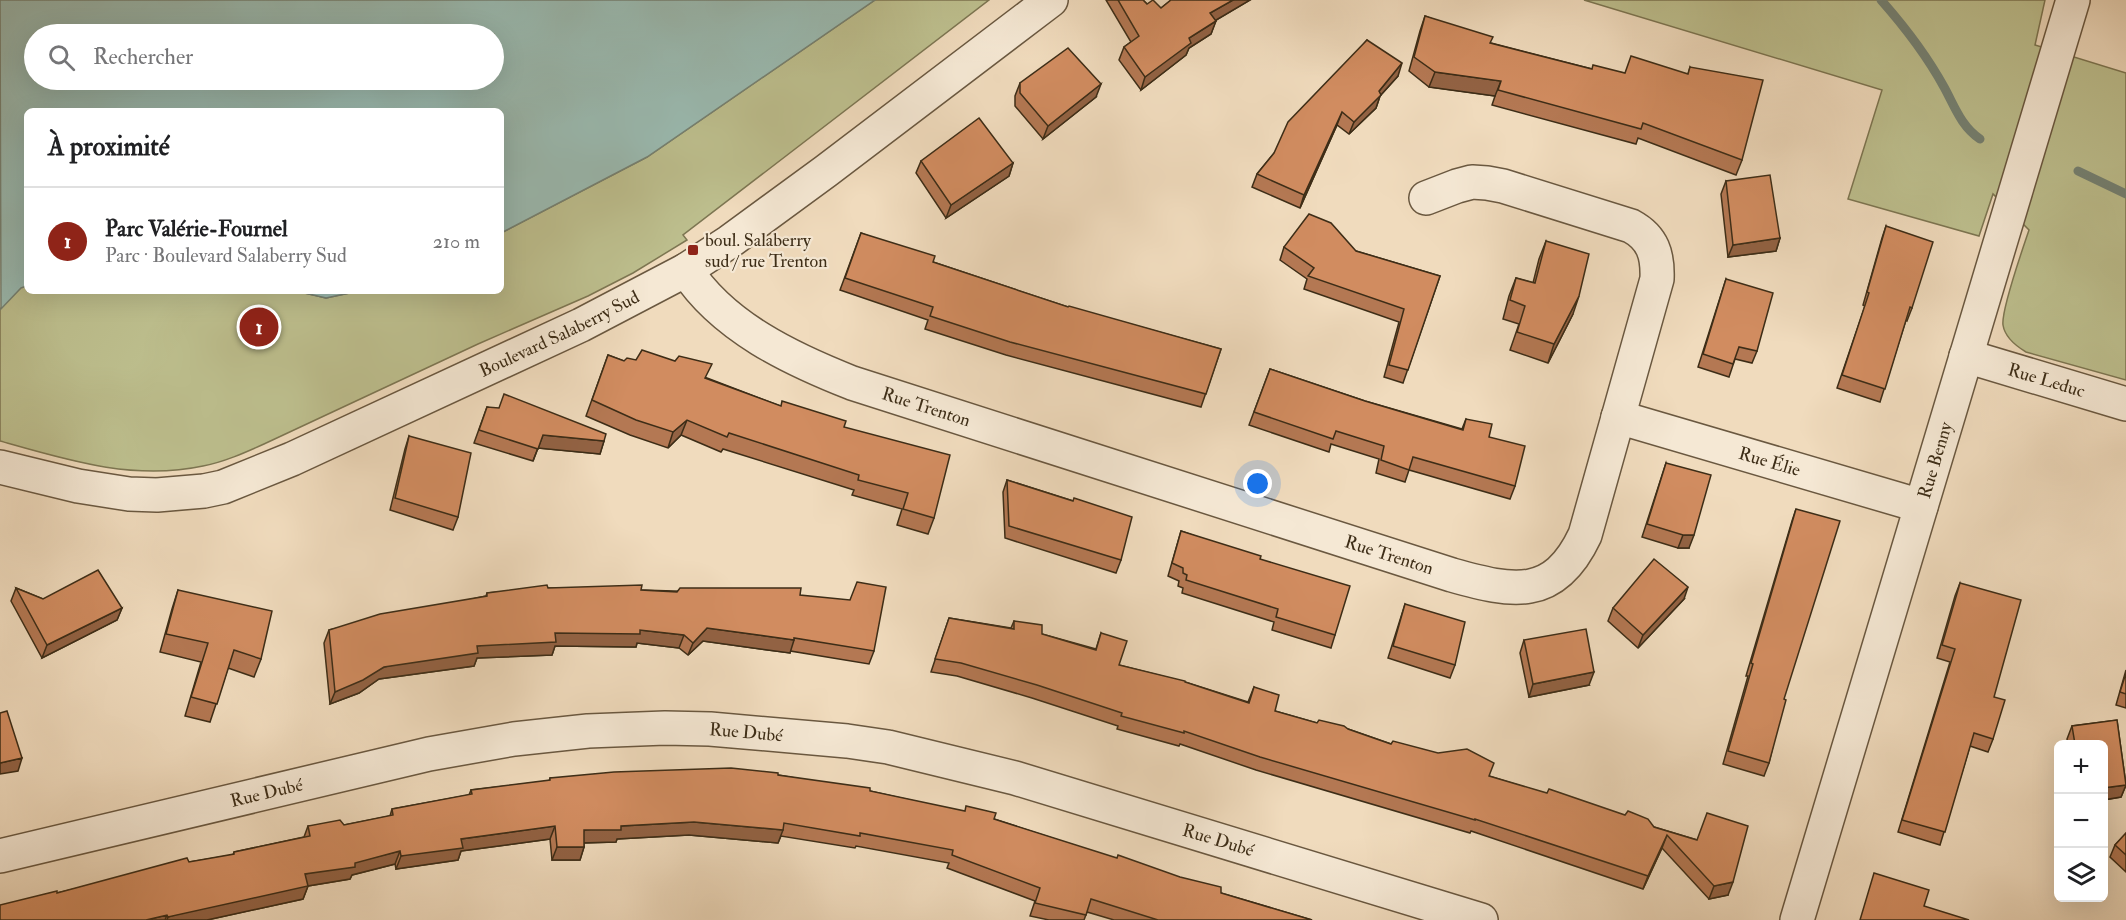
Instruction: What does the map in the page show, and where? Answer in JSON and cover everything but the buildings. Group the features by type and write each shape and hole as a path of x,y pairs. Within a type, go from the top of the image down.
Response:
{"street":[{"name":"Boulevard Salaberry Sud","path":"0,467 78,486 129,494 180,494 223,486 292,459 581,326 686,270 729,242 808,184 1051,0"},
{"name":"Rue Benny","path":"1797,920 2073,0"},
{"name":"Rue Trenton","path":"686,270 705,294 738,324 797,360 836,377 1452,575 1496,586 1528,587 1544,582 1568,563 1578,550 1585,535 1657,279 1656,252 1641,231 1618,220 1503,186 1472,182 1426,198"},
{"name":"Rue Leduc","path":"1966,356 2126,404"},
{"name":"Rue Élie","path":"1618,417 1921,506"},
{"name":"Rue Dubé","path":"0,856 369,767 462,747 588,732 665,728 710,729 847,741 888,747 968,765 1481,920"}],"green space":[{"path":"875,0 989,0 683,235 687,240 633,273 588,296 478,344 234,457 177,470 126,470 75,461 0,441 0,309 21,287 24,286 24,294 309,294 326,298 345,294 504,294 504,231 647,157"},
{"path":"1584,0 2045,0 2035,45 2126,73 2126,380 2026,352 2009,338 2003,325 2005,306 2029,230 1993,194 1979,236 1848,199 1882,90"}],"water":[{"path":"0,0 875,0 647,157 504,231 504,108 24,108 24,287 1,309"},
{"path":"309,294 345,294 326,298"}],"waterway":[{"path":"1881,0 1923,53 1963,122 1980,139"},
{"path":"2078,171 2126,194"}],"place":[{"name":"boul. Salaberry sud / rue Trenton","path":"693,250"},
{"name":"Parc Valérie-Fournel","path":"259,327"}]}
